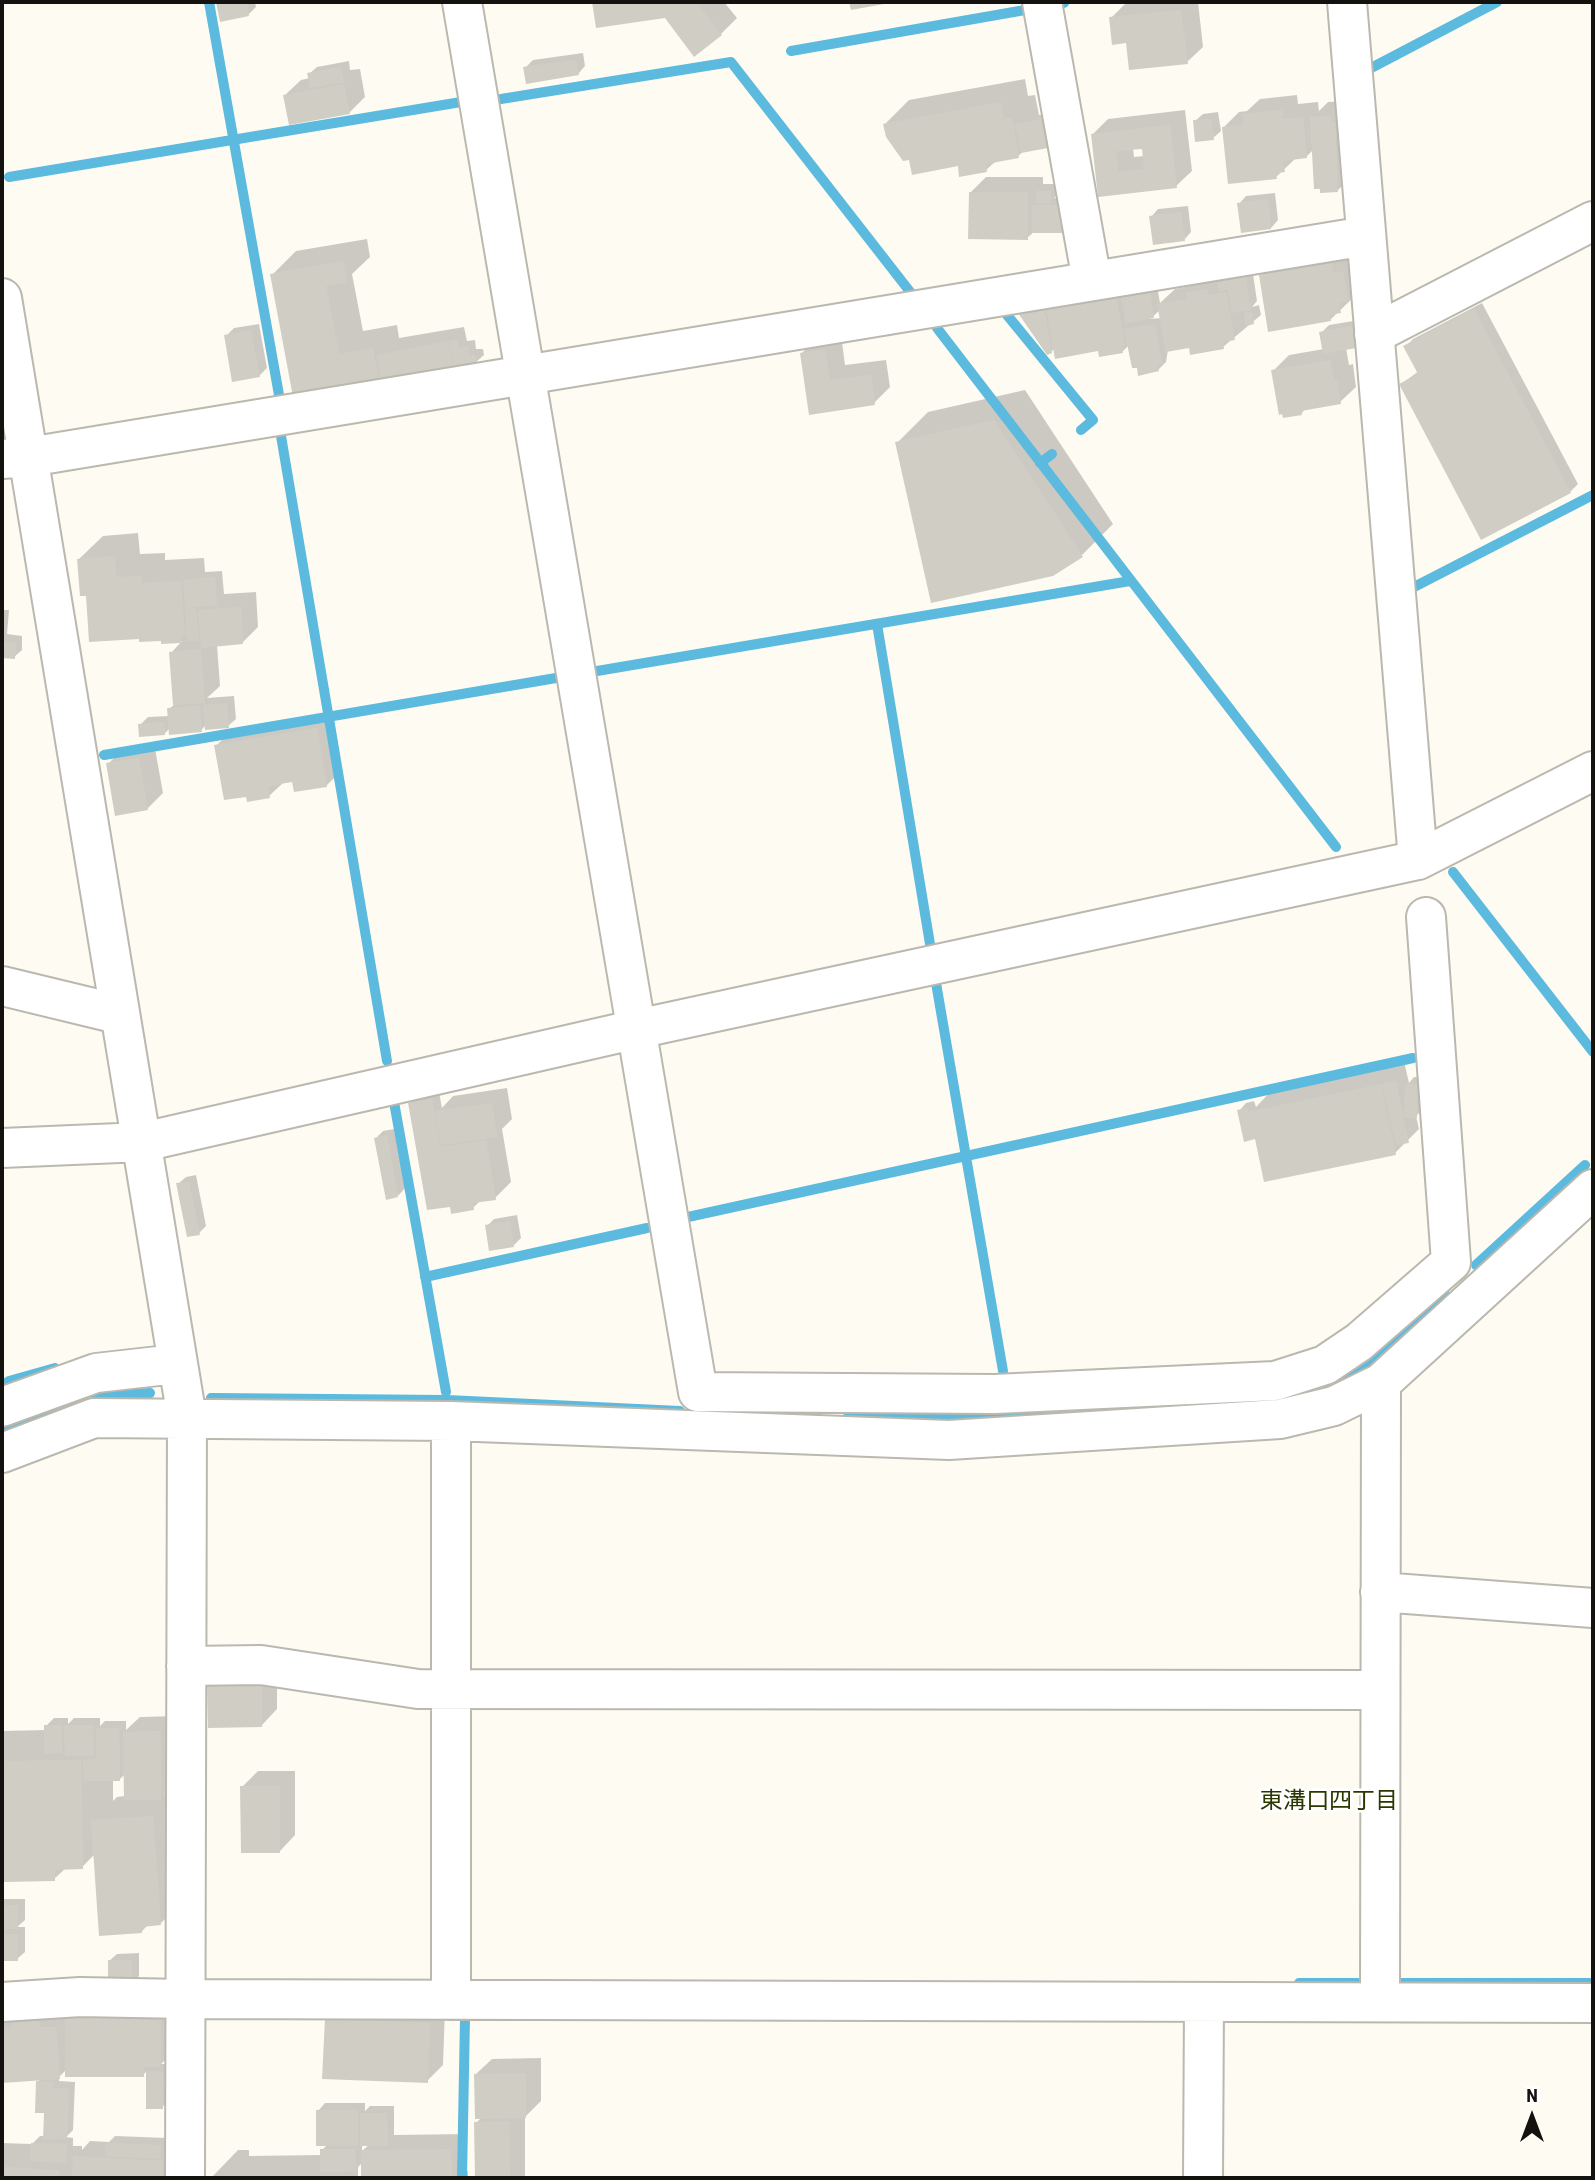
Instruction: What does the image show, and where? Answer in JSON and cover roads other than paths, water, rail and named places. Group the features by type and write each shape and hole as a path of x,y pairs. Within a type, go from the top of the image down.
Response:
{"street":[{"path":"462,2 698,1392 995,1394 1275,1381 1325,1365 1359,1342 1451,1262 1426,917"},
{"path":"1042,2 1091,281"},
{"path":"1347,2 1374,334 1402,863"},
{"path":"1374,334 1593,221"},
{"path":"15,458 1366,236"},
{"path":"2,298 15,458 143,1142 176,1364 187,1418 185,2178"},
{"path":"2,1147 143,1142 637,1029 1402,863 1593,771"},
{"path":"2,986 118,1014"},
{"path":"2,1453 94,1418 451,1421 949,1440 1280,1419 1334,1406 1381,1383 1593,1189"},
{"path":"2,1407 96,1373 176,1364"},
{"path":"1380,2002 1381,1383"},
{"path":"451,1421 451,2000"},
{"path":"1380,1592 1593,1608"},
{"path":"186,1665 261,1665 418,1689 1380,1690"},
{"path":"2,2002 80,1997 1593,2003"},
{"path":"1203,2002 1203,2178"}],"waterway":[{"path":"209,2 279,395"},
{"path":"1373,67 1497,2"},
{"path":"791,51 1025,10"},
{"path":"501,99 731,62 911,293"},
{"path":"9,177 461,102"},
{"path":"1007,315 1093,420 1081,430"},
{"path":"937,328 1336,847"},
{"path":"281,436 387,1061"},
{"path":"1040,463 1052,454"},
{"path":"1414,587 1593,495"},
{"path":"597,671 1130,581"},
{"path":"877,624 930,944"},
{"path":"104,755 556,678"},
{"path":"1453,872 1593,1052"},
{"path":"936,983 1003,1371"},
{"path":"688,1217 1413,1058"},
{"path":"394,1102 446,1392"},
{"path":"1476,1265 1585,1165"},
{"path":"425,1277 647,1228"},
{"path":"1311,1394 1349,1378 1445,1294"},
{"path":"2,1386 9,1381 55,1368"},
{"path":"2,1430 101,1395 150,1393"},
{"path":"211,1398 447,1400 680,1411"},
{"path":"847,1418 1128,1410"},
{"path":"1391,1978 1391,1983 1593,1983"},
{"path":"1299,1983 1363,1983"},
{"path":"462,2178 465,2018"}],"district":[{"name":"東溝口四丁目","path":"1329,1802"}]}
